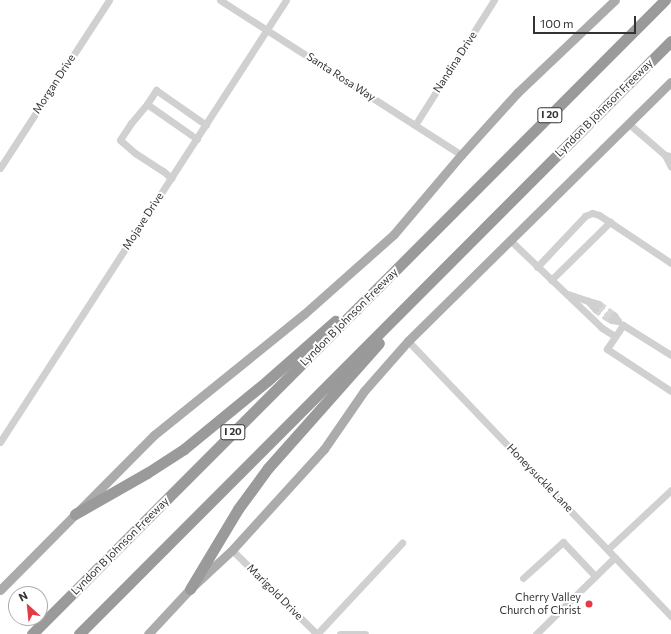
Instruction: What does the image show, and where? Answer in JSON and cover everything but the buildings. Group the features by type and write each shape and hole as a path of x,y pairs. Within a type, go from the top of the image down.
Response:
{"highway":[{"name":"Lyndon B Johnson Freeway","path":"32,634 665,0"},
{"name":"Lyndon B Johnson Freeway","path":"79,634 671,40"},
{"path":"75,514 167,461 203,434 314,340 434,231"},
{"path":"190,589 238,509 268,468 457,255"}],"main road":[{"path":"0,590 154,435 182,410 304,314 394,234 461,155 517,93 615,0"},
{"path":"148,634 190,589 232,550 324,449 364,391 408,341 671,82"}],"street":[{"name":"Morgan Drive","path":"0,168 109,0"},
{"name":"Santa Rosa Way","path":"220,0 461,155"},
{"name":"Mojave Drive","path":"0,442 206,126 286,0"},
{"name":"Nandina Drive","path":"415,125 494,0"},
{"path":"171,178 164,171 135,153 120,140 131,123 147,104 156,90 206,126"},
{"path":"147,104 197,139"},
{"path":"629,124 668,155 671,167"},
{"path":"537,268 585,216 592,213 599,215 671,263"},
{"path":"551,280 610,222"},
{"path":"511,241 537,268 602,328 615,336"},
{"path":"564,293 588,301 597,307"},
{"path":"671,355 617,320 615,336 606,349 671,390"},
{"name":"Honeysuckle Lane","path":"408,341 671,616"},
{"path":"608,549 671,490"},
{"path":"317,634 402,542"},
{"path":"523,578 563,542 595,576"},
{"name":"Marigold Drive","path":"232,550 317,634"},
{"path":"536,634 615,557"},
{"path":"340,634 365,634"}],"tunnel":[{"path":"599,304 614,315"},
{"path":"595,309 611,320"}],"place":[{"name":"Cherry Valley Church of Christ","path":"589,604"}]}
